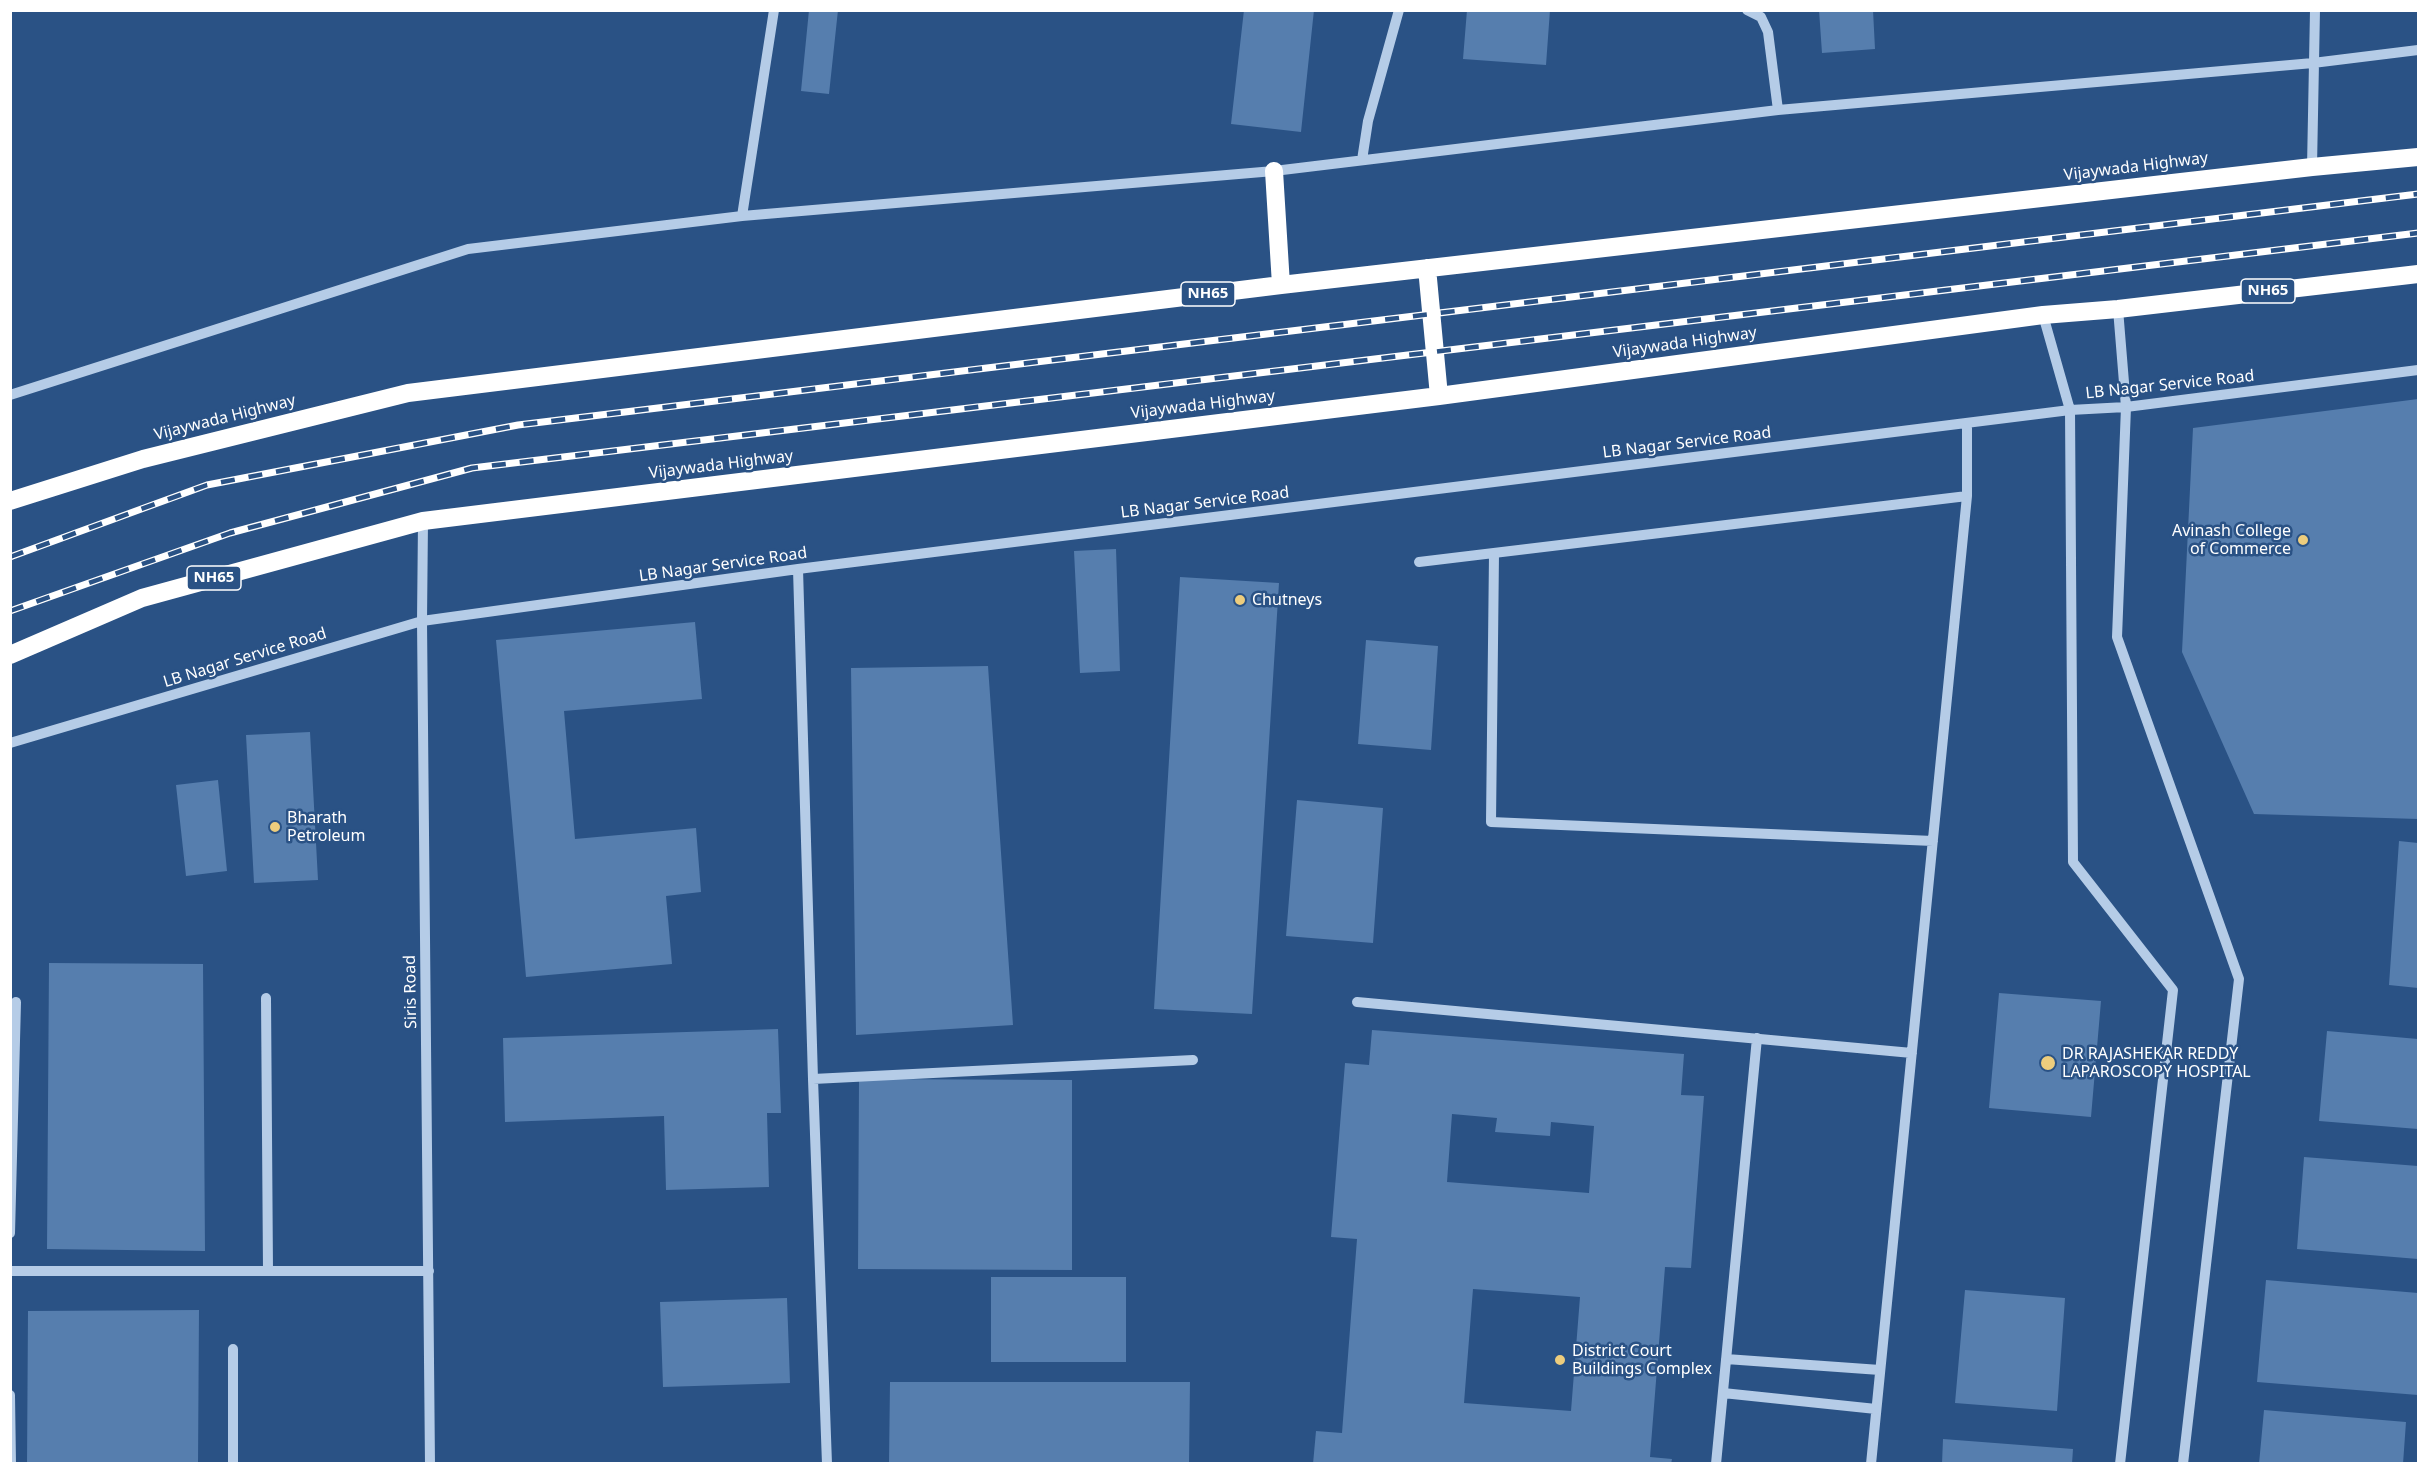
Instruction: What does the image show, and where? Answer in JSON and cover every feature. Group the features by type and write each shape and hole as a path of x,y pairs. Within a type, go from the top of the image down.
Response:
{"highway":[{"name":"Vijaywada Highway","path":"10,501 143,459 408,393 1281,285 2312,167 2418,157"},
{"path":"1274,171 1281,285"},
{"path":"1426,268 1439,396"},
{"name":"Vijaywada Highway","path":"10,655 142,598 423,521 1439,396 2043,315 2118,309 2418,274"}],"street":[{"path":"742,216 774,10"},
{"path":"1362,160 1368,121 1399,10"},
{"path":"1747,10 1761,17 1767,32 1778,110"},
{"path":"2312,167 2315,10"},
{"path":"10,395 468,249 742,216 1274,171 1778,110 2313,63 2418,50"},
{"path":"2118,309 2126,407 2117,637 2239,979 2183,1464"},
{"path":"2043,315 2070,410 2073,862 2173,990 2120,1464"},
{"name":"LB Nagar Service Road","path":"10,743 422,621 798,569 2070,410 2126,407 2418,370"},
{"path":"1871,1464 1967,496 1967,423"},
{"path":"1419,562 1967,496"},
{"name":"Siris Road","path":"423,521 430,1464"},
{"path":"1494,554 1491,822 1933,841"},
{"path":"798,569 827,1464"},
{"path":"266,998 268,1271"},
{"path":"10,1233 16,1002"},
{"path":"1357,1002 1912,1053"},
{"path":"1716,1464 1757,1038"},
{"path":"813,1079 1193,1060"},
{"path":"10,1270 429,1271"},
{"path":"233,1349 233,1464"},
{"path":"1726,1359 1880,1370"},
{"path":"1723,1393 1876,1409"},
{"path":"10,1395 11,1464"}],"building":[{"path":"809,10 838,10 829,94 801,91"},
{"path":"1244,10 1314,10 1301,132 1231,124"},
{"path":"1467,10 1550,10 1546,65 1463,59"},
{"path":"1819,10 1873,10 1875,49 1822,53"},
{"name":"Avinash College of Commerce","path":"2418,399 2418,819 2254,814 2182,652 2193,428"},
{"path":"1116,549 1120,671 1080,673 1074,551"},
{"path":"1180,577 1279,583 1252,1014 1154,1009"},
{"path":"695,622 702,699 564,711 575,839 696,828 701,892 666,896 672,964 526,977 496,640"},
{"path":"1366,640 1438,646 1431,750 1358,744"},
{"path":"988,666 1013,1025 856,1035 851,668"},
{"path":"310,732 318,880 254,883 246,735"},
{"path":"218,780 227,871 186,876 176,785"},
{"path":"1297,800 1383,808 1373,943 1286,936"},
{"path":"2399,841 2418,843 2418,988 2389,985"},
{"path":"49,963 203,964 205,1251 47,1249"},
{"path":"1999,993 2101,1001 2091,1117 1989,1108"},
{"path":"778,1029 781,1113 767,1113 769,1187 666,1190 664,1116 505,1122 503,1038"},
{"path":"1372,1030 1684,1054 1681,1095 1704,1096 1691,1268 1665,1267 1650,1457 1672,1459 1671,1464 1313,1464 1316,1431 1342,1433 1357,1239 1331,1237 1345,1063 1369,1065","holes":["1452,1114 1497,1118 1495,1132 1550,1136 1551,1122 1594,1126 1589,1193 1447,1182","1473,1289 1580,1297 1571,1411 1464,1403"]},
{"path":"2327,1031 2418,1039 2418,1129 2319,1121"},
{"path":"859,1079 1072,1080 1072,1270 858,1269"},
{"path":"2304,1157 2418,1166 2418,1259 2297,1249"},
{"path":"991,1277 1126,1277 1126,1362 991,1362"},
{"path":"2266,1280 2418,1293 2418,1395 2257,1382"},
{"path":"1965,1290 2065,1298 2057,1411 1955,1403"},
{"path":"787,1298 790,1383 663,1387 660,1302"},
{"path":"199,1310 198,1464 27,1464 28,1311"},
{"path":"890,1382 1190,1382 1189,1464 889,1464"},
{"path":"2264,1410 2406,1422 2403,1464 2259,1464"},
{"path":"1943,1439 2073,1449 2072,1464 1942,1464"}],"railway":[{"path":"10,557 207,485 518,425 2418,194"},
{"path":"10,611 230,533 472,468 2418,233"}],"place":[{"name":"Avinash College of Commerce","path":"2303,540"},
{"name":"Chutneys","path":"1240,600"},
{"name":"Bharath Petroleum","path":"275,827"},
{"name":"DR RAJASHEKAR REDDY LAPAROSCOPY HOSPITAL","path":"2048,1063"},
{"name":"District Court Buildings Complex","path":"1560,1360"}]}
